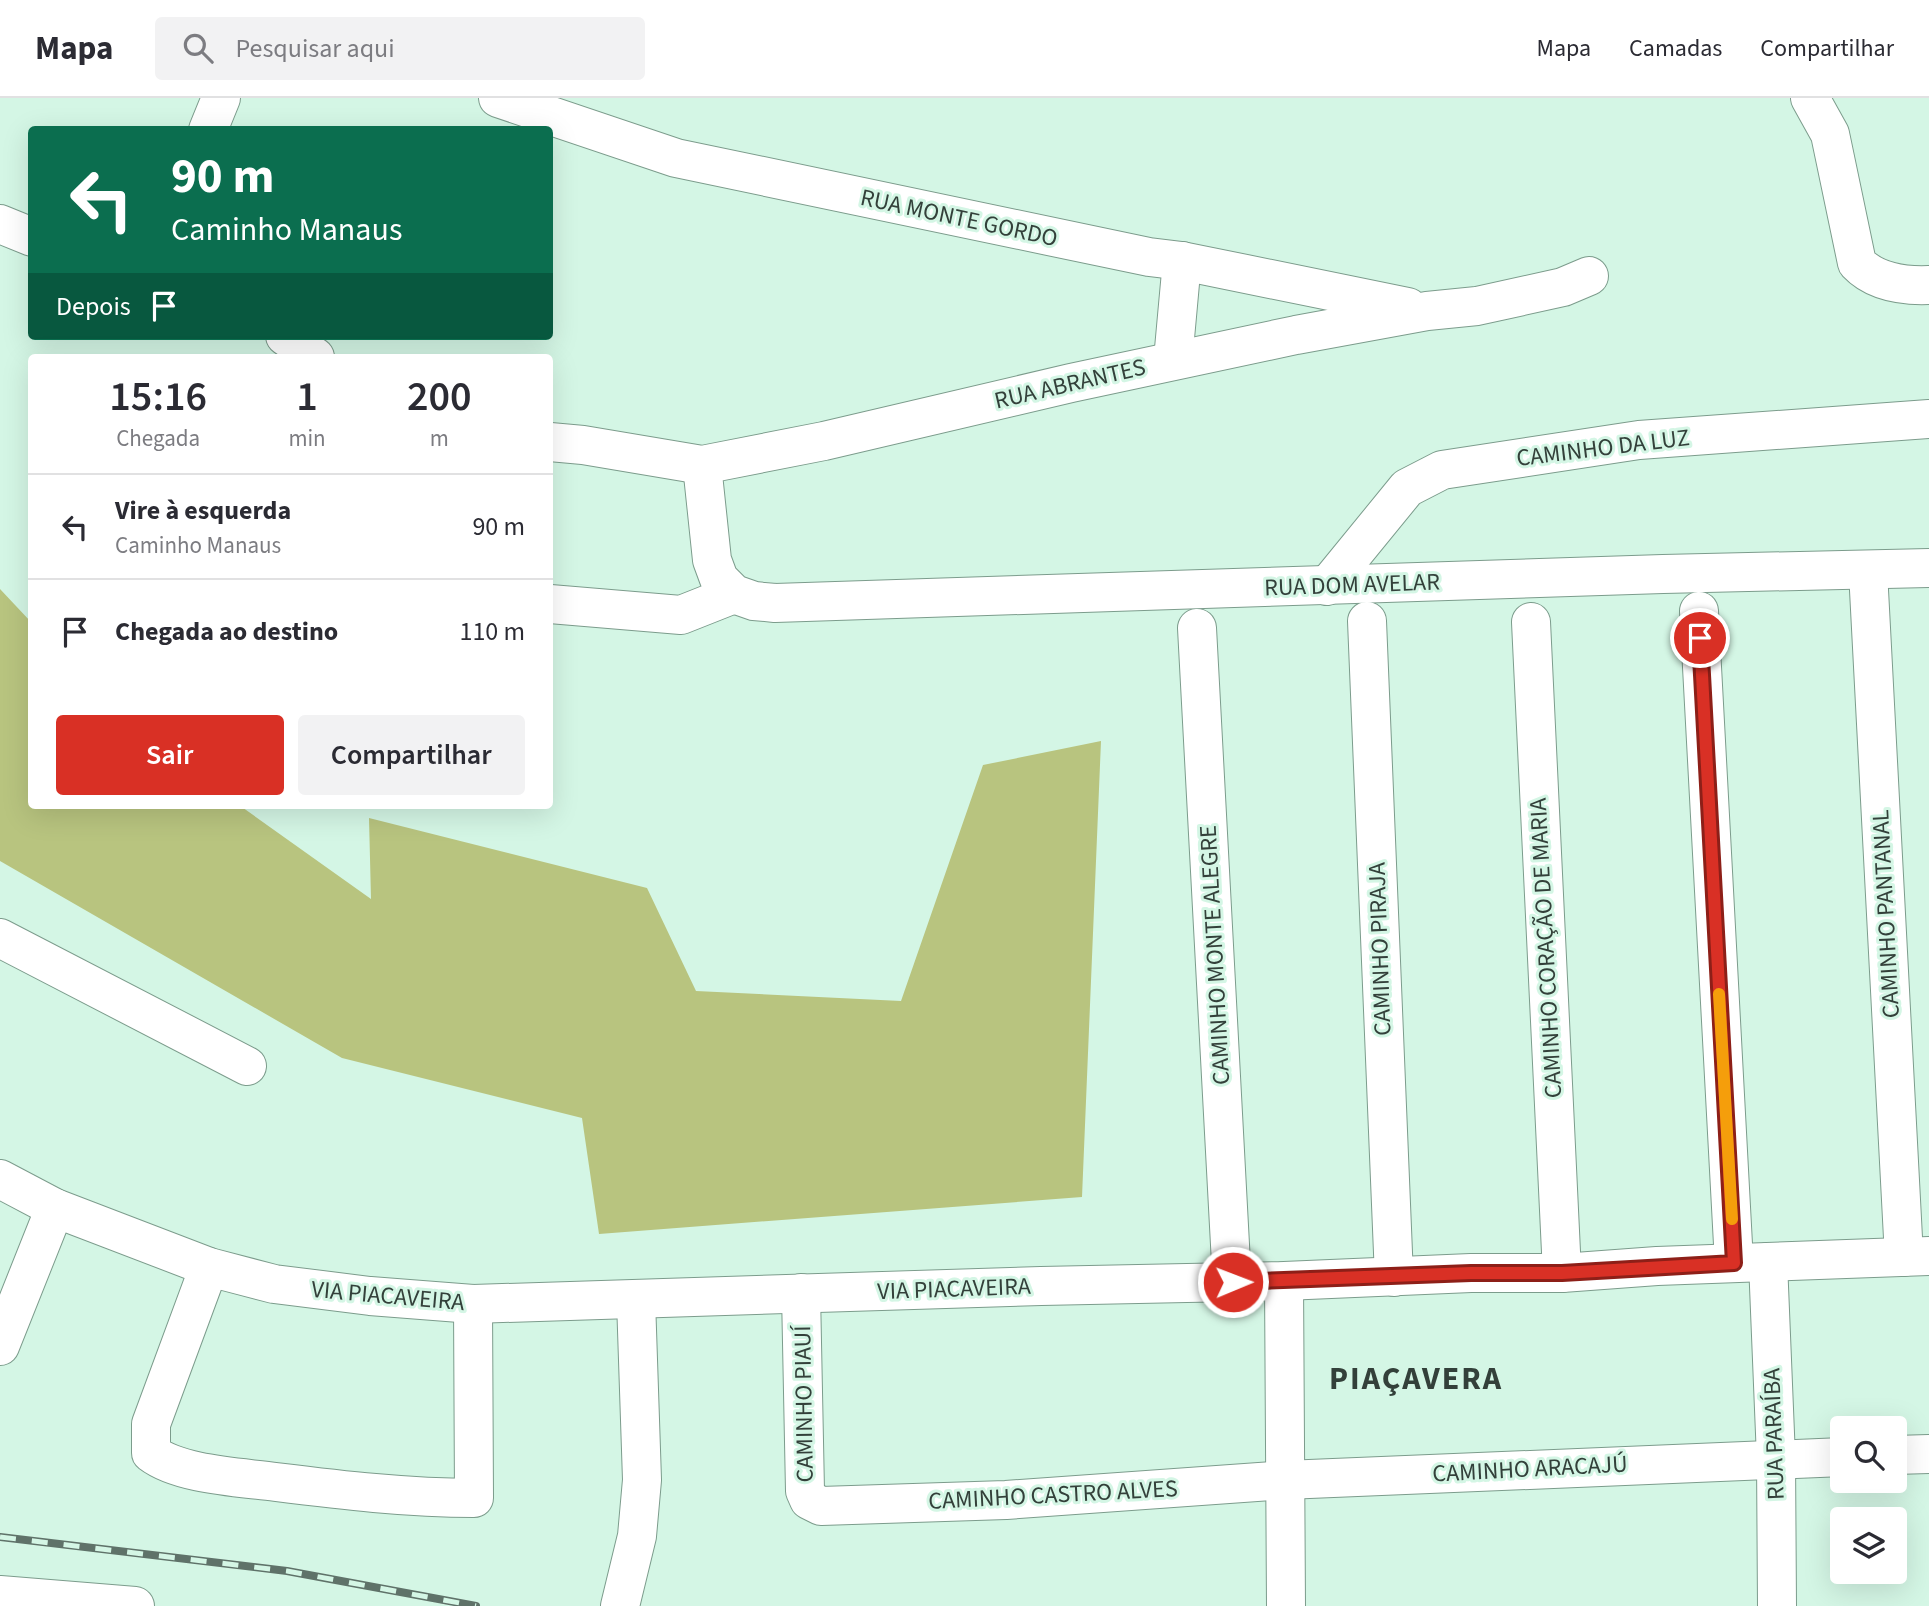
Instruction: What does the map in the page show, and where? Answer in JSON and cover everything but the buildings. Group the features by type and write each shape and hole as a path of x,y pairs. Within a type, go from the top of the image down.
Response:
{"street":[{"path":"210,126 221,98"},
{"name":"RUA MONTE GORDO","path":"498,98 676,158 1149,257 1182,261 1427,311"},
{"path":"1810,98 1830,134 1857,263 1870,273 1907,286 1929,285"},
{"path":"0,224 28,235"},
{"path":"1173,360 1182,261"},
{"name":"RUA ABRANTES","path":"553,442 702,465 824,441 1173,360 1427,311 1478,306 1563,287 1589,276"},
{"path":"291,340 311,354"},
{"name":"CAMINHO DA LUZ","path":"1327,586 1407,488 1442,470 1639,440 1929,419"},
{"path":"553,604 681,615 734,594 719,579 712,560 702,465"},
{"name":"RUA DOM AVELAR","path":"734,594 754,601 775,603 1649,574 1929,568"},
{"name":"CAMINHO PANTANAL","path":"1868,571 1916,1256"},
{"name":"RUA PARAÍBA","path":"1699,611 1751,1263 1776,1458 1777,1606"},
{"name":"CAMINHO PIRAJA","path":"1367,621 1394,1277"},
{"name":"CAMINHO CORAÇÃO DE MARIA","path":"1531,622 1562,1273"},
{"name":"CAMINHO MONTE ALEGRE","path":"1197,628 1233,1282"},
{"path":"0,938 247,1066"},
{"name":"VIA PIACAVEIRA","path":"0,1180 55,1208 209,1267 287,1286 474,1304 1284,1281 1471,1273 1562,1273 1916,1256"},
{"path":"0,1346 55,1208"},
{"path":"209,1267 151,1424 151,1453 186,1468 256,1479 430,1498 474,1498 474,1304"},
{"path":"1284,1281 1286,1606"},
{"name":"CAMINHO PIAUÍ","path":"801,1293 805,1491 809,1500 821,1506"},
{"path":"620,1606 637,1536 642,1480 636,1300"},
{"path":"1907,1455 1929,1454"},
{"name":"CAMINHO ARACAJÚ","path":"1285,1480 1830,1457"},
{"name":"CAMINHO CASTRO ALVES","path":"821,1506 1006,1500 1285,1480"},
{"path":"0,1595 135,1606"}],"green space":[{"path":"0,589 28,619 28,809 245,809 371,899 369,818 647,888 696,991 901,1001 983,765 1101,741 1082,1197 599,1234 582,1118 342,1058 0,861"}],"railway":[{"path":"0,1537 287,1571 476,1606"}],"slow traffic":[{"path":"1719,994 1732,1219"}],"district":[{"name":"PIAÇAVERA","path":"1416,1379"}],"route":[{"path":"1233,1282 1471,1273 1562,1273 1734,1263 1700,638"}]}
